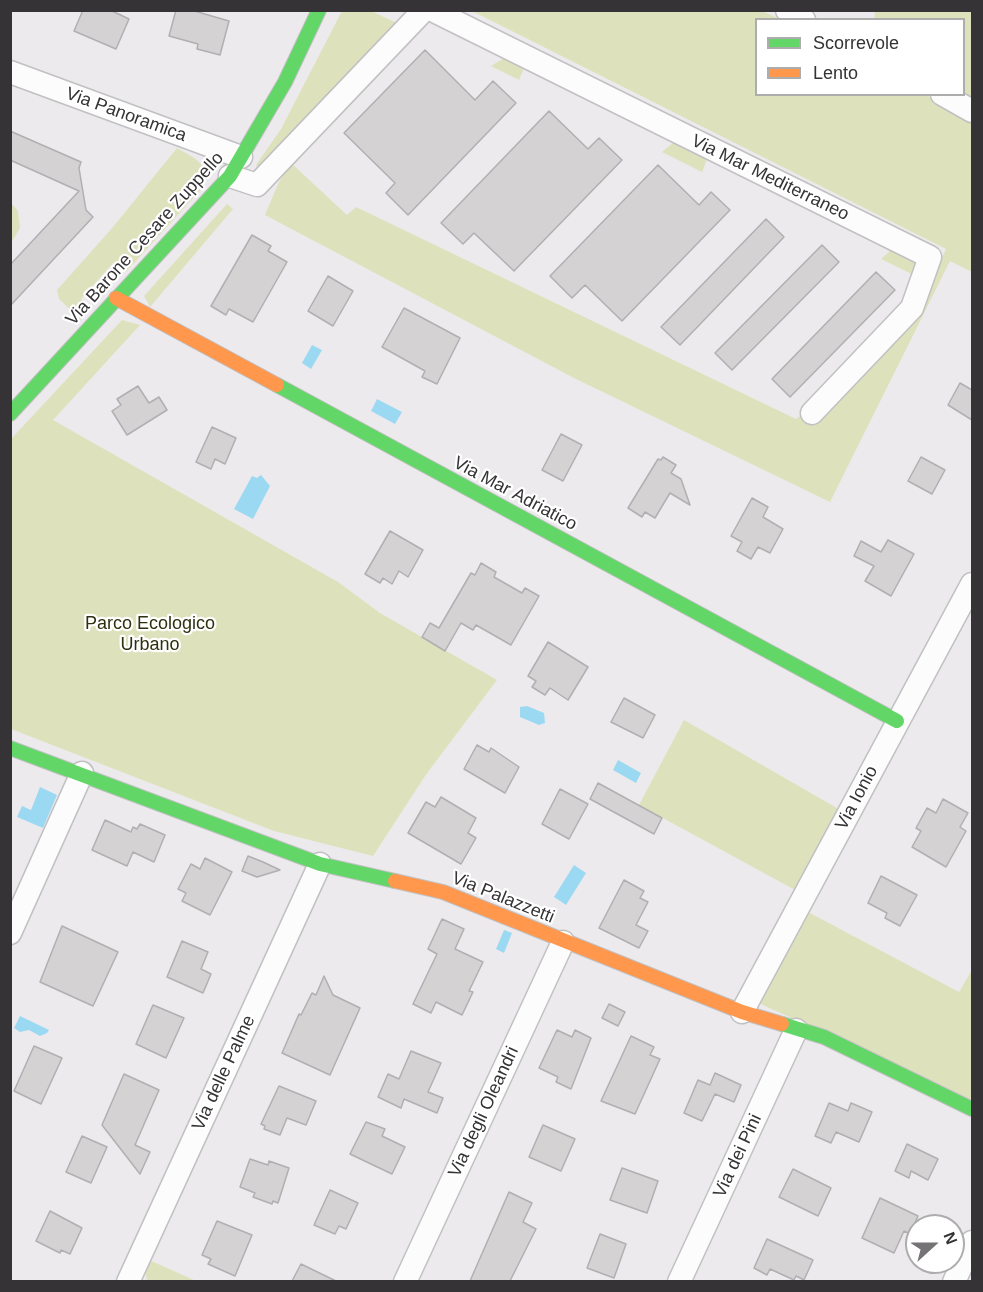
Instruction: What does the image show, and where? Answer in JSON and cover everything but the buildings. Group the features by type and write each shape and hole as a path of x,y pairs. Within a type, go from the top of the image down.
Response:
{"street":[{"name":"Via Barone Cesare Zuppello","path":"10,414 236,166 285,82 319,10"},
{"name":"Via Panoramica","path":"10,72 236,166 257,185 424,10"},
{"name":"Via Mar Mediterraneo","path":"432,10 930,257 912,308 812,412"},
{"path":"787,10 801,18"},
{"path":"946,96 972,111"},
{"name":"Via Mar Adriatico","path":"116,298 897,722"},
{"name":"Via Ionio","path":"742,1012 972,584"},
{"name":"Via Palazzetti","path":"10,748 82,773 320,864 443,892 742,1012 824,1037 972,1109"},
{"path":"10,933 82,773"},
{"name":"Via delle Palme","path":"128,1281 320,864"},
{"name":"Via degli Oleandri","path":"405,1281 563,942"},
{"name":"Via dei Pini","path":"680,1281 796,1030"},
{"path":"954,1281 972,1242"}],"green space":[{"path":"342,11 371,11 399,24 259,170 256,165 281,129"},
{"path":"472,11 762,11 778,18 755,18 755,96 928,96 972,119 972,272 950,261 830,502 574,378 265,215 278,184 291,163 347,215 356,207 796,419 801,415 810,423 917,315 946,249"},
{"path":"875,11 972,11 972,104 965,95 965,18 874,18"},
{"path":"504,58 524,68 519,80 491,66"},
{"path":"674,142 707,159 702,172 662,152"},
{"path":"177,148 202,166 204,186 126,272 113,263 81,299 91,308 81,320 59,299 57,290 113,227"},
{"path":"11,203 18,211 20,228 11,243"},
{"path":"227,204 233,209 150,307 144,296"},
{"path":"891,250 920,266 916,276 881,259"},
{"name":"Parco Ecologico Urbano","path":"122,320 140,325 53,420 338,582 380,613 497,680 425,776 373,856 274,831 11,729 10,440"},
{"path":"684,720 842,811 797,891 639,805"},
{"path":"806,911 959,992 972,970 972,1100 754,1001"},
{"path":"147,1259 196,1281 147,1281 145,1271"}],"water":[{"path":"312,345 322,350 311,369 302,363"},
{"path":"377,399 402,412 395,424 371,411"},
{"path":"261,475 270,486 253,519 234,509 252,476 257,478"},
{"path":"527,706 544,713 545,723 539,725 520,717 520,707"},
{"path":"618,760 641,773 636,783 613,770"},
{"path":"40,787 57,795 43,828 17,817 22,806 31,810"},
{"path":"574,865 586,873 566,905 554,897"},
{"path":"504,930 512,933 504,953 496,949"},
{"path":"20,1016 49,1030 40,1036 29,1030 20,1032 14,1028"}],"traffic: fast":[{"path":"10,414 230,176 285,82 319,10"},
{"path":"277,385 897,721"},
{"path":"10,748 320,864 395,881"},
{"path":"782,1024 824,1037 972,1109"}],"traffic: slow":[{"path":"116,298 277,385"},
{"path":"395,881 443,892 742,1012 782,1024"}]}
